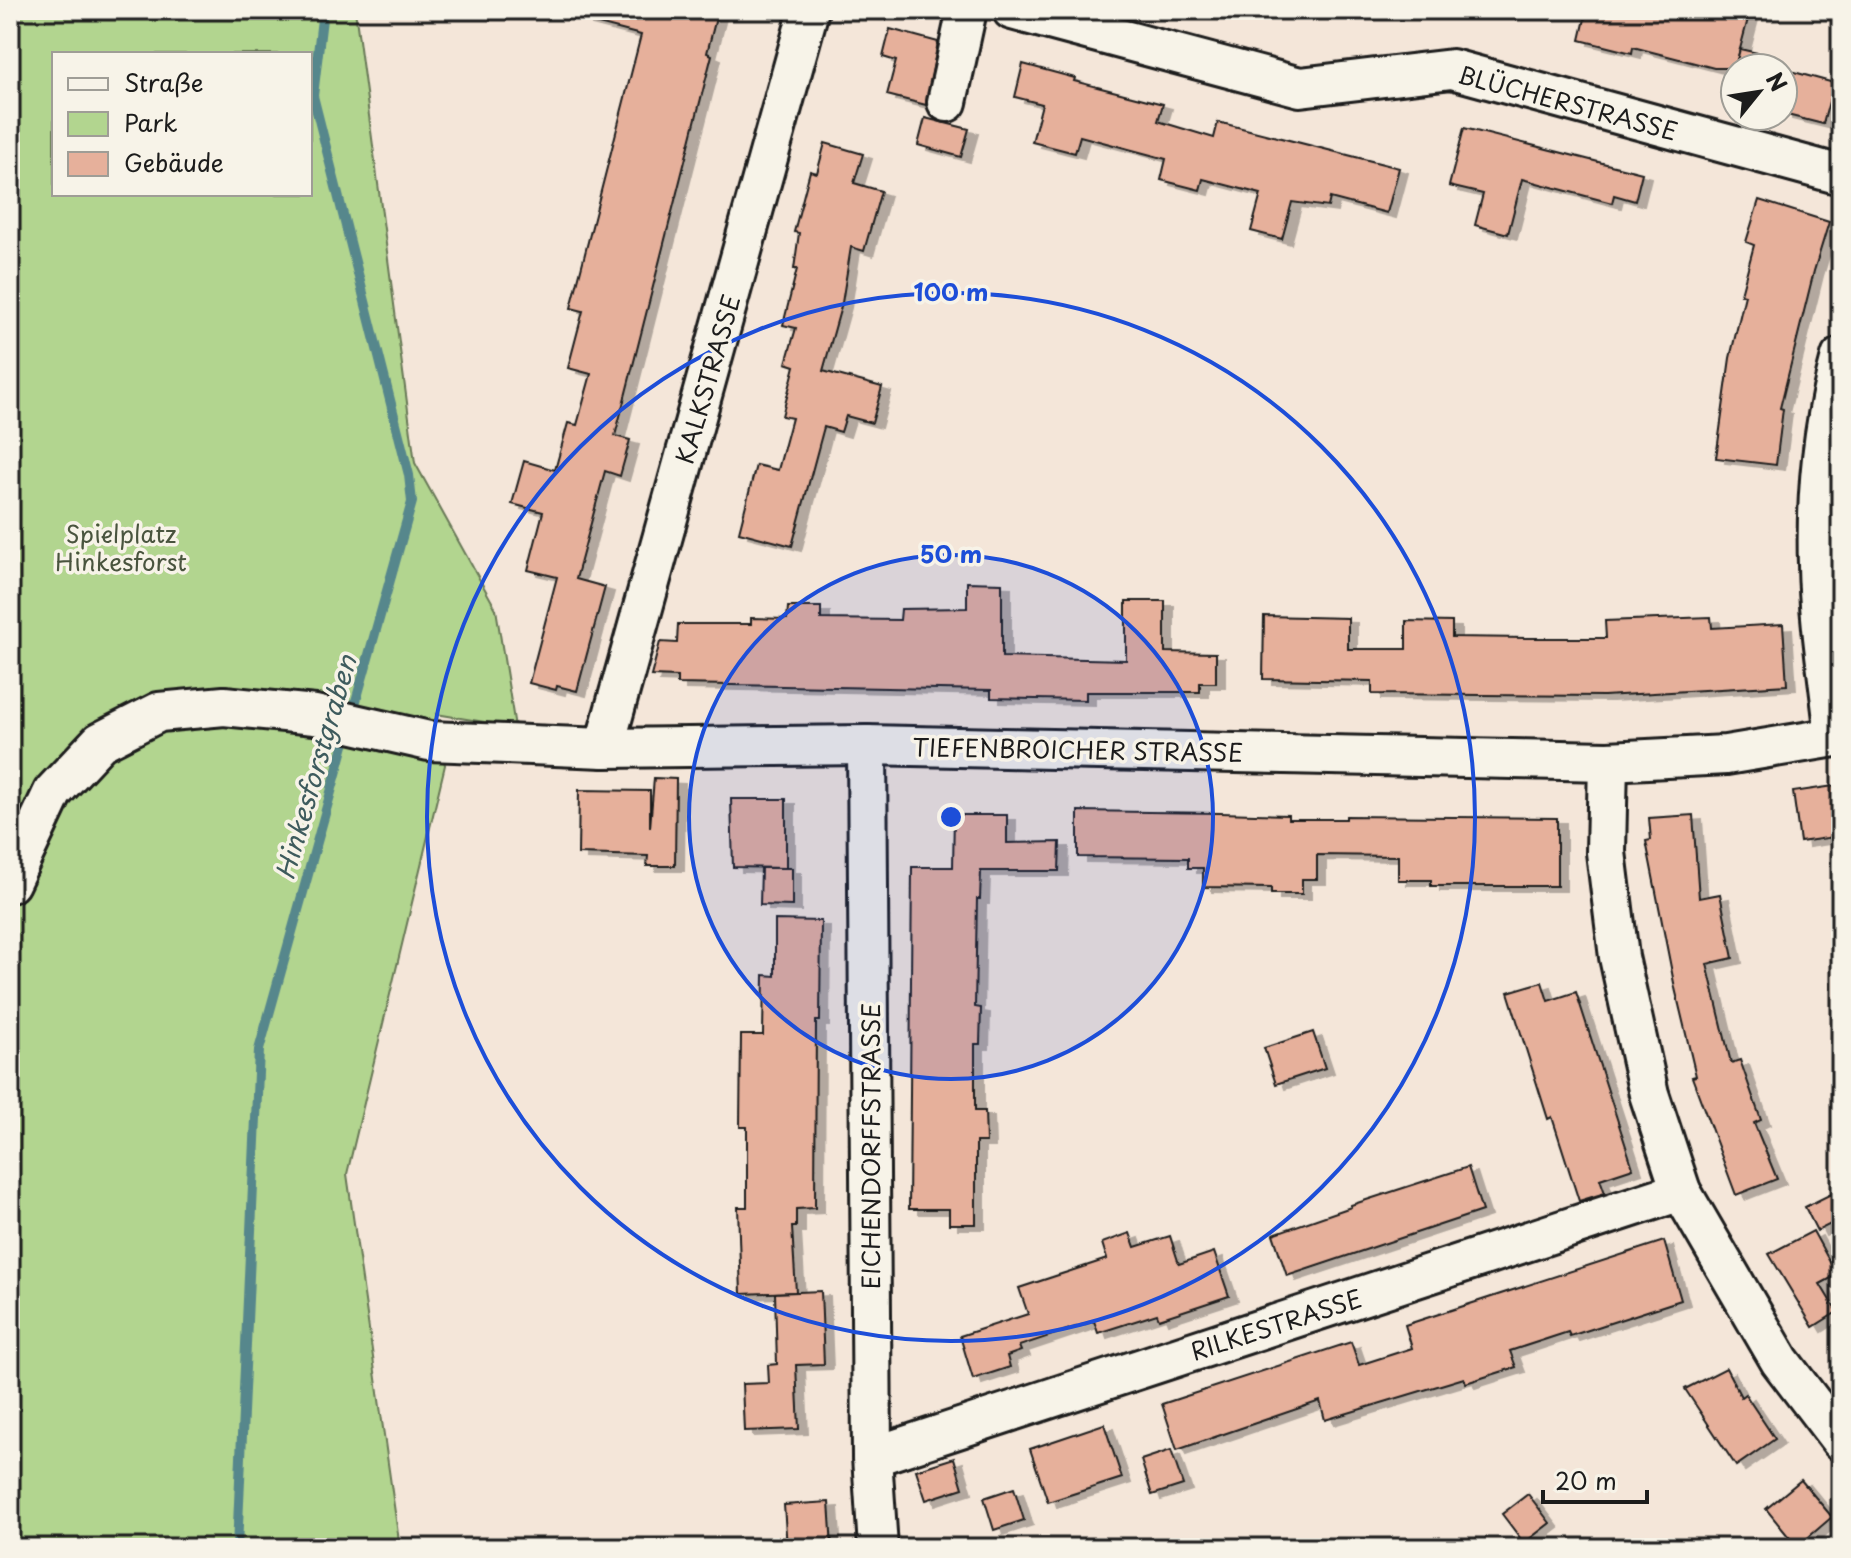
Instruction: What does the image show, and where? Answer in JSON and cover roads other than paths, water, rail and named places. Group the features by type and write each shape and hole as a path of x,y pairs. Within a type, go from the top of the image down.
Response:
{"street":[{"name":"KALKSTRASSE","path":"604,748 809,10"},
{"path":"947,102 967,10"},
{"name":"BLÜCHERSTRASSE","path":"1012,10 1300,87 1452,69 1841,175"},
{"path":"1838,736 1818,566 1821,471 1835,377 1841,357"},
{"name":"TIEFENBROICHER STRASSE","path":"10,883 53,792 100,742 159,712 224,706 315,715 429,741 604,748 867,745 1608,761 1726,755 1838,736"},
{"name":"EICHENDORFFSTRASSE","path":"867,745 872,1457 878,1548"},
{"path":"1608,761 1606,852 1619,957 1649,1094 1681,1191 1780,1361 1841,1441"},
{"name":"RILKESTRASSE","path":"872,1457 1681,1191"}],"waterway":[{"name":"Hinkesforstgraben","path":"323,10 313,96 409,475 412,502 352,715"},
{"name":"Hinkesforstgraben","path":"237,1548 259,1050 348,731"}],"park label":[{"name":"Spielplatz Hinkesforst","path":"121,547"}]}
